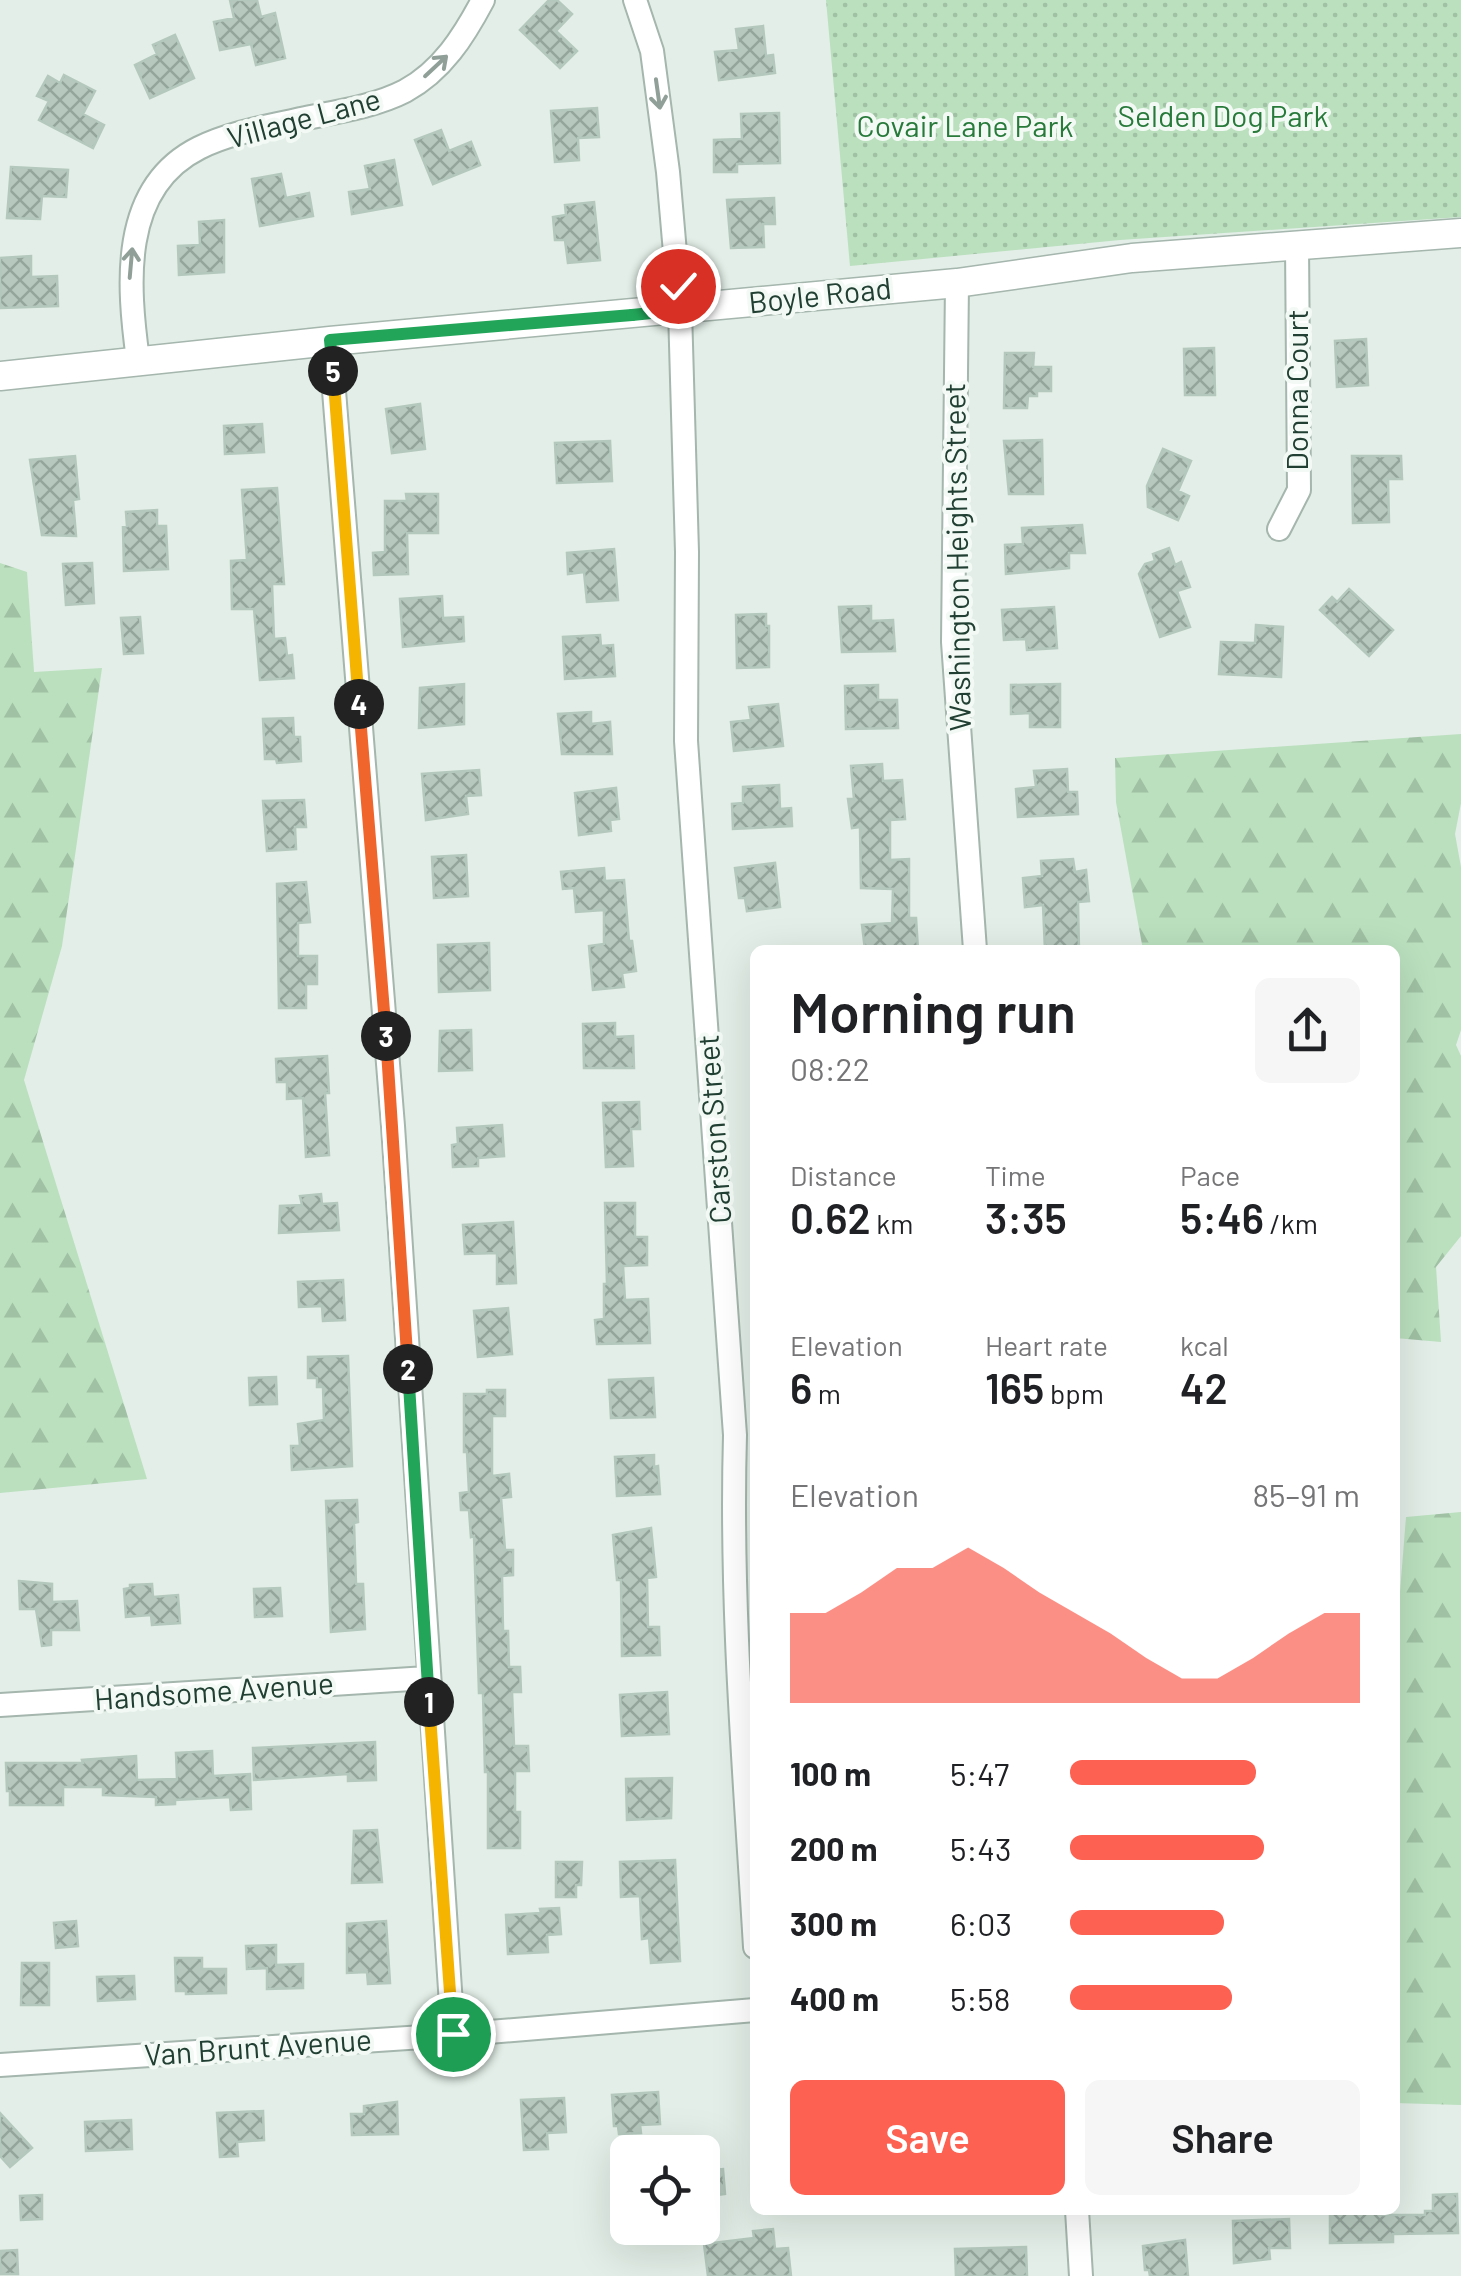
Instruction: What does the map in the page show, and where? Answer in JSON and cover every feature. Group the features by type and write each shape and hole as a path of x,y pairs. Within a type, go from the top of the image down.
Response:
{"street":[{"name":"Village Lane","path":"138,360 129,267 134,237 164,174 196,149 236,134 404,92 438,67 464,35 483,0"},
{"name":"Carston Street","path":"635,0 652,51 680,310 687,552 686,741 735,1436 738,1662 750,1864"},
{"name":"Boyle Road","path":"0,376 330,340 957,283 1132,258 1461,233"},
{"name":"Donna Court","path":"1279,529 1299,490 1297,245"},
{"name":"Washington Heights Street","path":"957,283 952,642 975,945"},
{"path":"330,340 393,1126 453,2034"},
{"name":"Handsome Avenue","path":"0,1705 427,1678"},
{"name":"Van Brunt Avenue","path":"0,2065 750,2010"},
{"path":"1077,2215 1081,2276"}],"green space":[{"path":"826,0 1461,0 1461,217 1120,240 850,266"},
{"path":"0,563 27,572 34,672 102,668 62,946 24,1080 147,1479 0,1493"},
{"path":"1461,734 1461,803 1455,834 1461,867 1461,1030 1456,1045 1461,1056 1461,1236 1436,1267 1441,1342 1400,1338 1400,945 1142,945 1116,802 1115,758"},
{"path":"1461,1512 1461,2105 1400,2103 1400,1592 1406,1517"}],"building":[{"path":"230,0 257,0 261,17 275,13 285,58 256,65 251,44 220,50 214,22 234,18"},
{"path":"549,0 557,0 572,14 556,31 577,51 560,68 520,30"},
{"path":"763,26 766,56 773,55 775,73 719,80 715,52 739,50 736,29"},
{"path":"175,35 194,78 150,98 135,65 157,54 153,45"},
{"path":"64,75 95,91 83,114 104,125 93,148 39,120 49,101 37,96 48,76 60,83"},
{"path":"597,108 599,137 578,138 579,160 555,162 551,111"},
{"path":"779,113 780,163 737,164 737,172 714,172 714,140 742,139 741,114"},
{"path":"441,130 449,151 471,142 480,165 433,184 415,140"},
{"path":"394,160 402,205 352,214 349,192 370,189 365,166"},
{"path":"11,167 68,170 66,197 42,196 40,219 7,218"},
{"path":"281,174 286,198 309,193 313,216 260,226 252,179"},
{"path":"774,198 775,224 763,224 764,247 731,248 727,200"},
{"path":"594,202 600,260 568,263 565,240 555,240 553,217 566,215 565,205"},
{"path":"224,220 224,272 179,275 178,246 200,245 199,222"},
{"path":"31,256 31,277 57,276 58,306 0,308 0,258"},
{"path":"1366,339 1368,385 1337,387 1335,341"},
{"path":"1214,348 1215,395 1185,395 1184,349"},
{"path":"1005,353 1034,353 1033,367 1051,367 1051,391 1028,396 1027,408 1004,408"},
{"path":"420,404 425,449 392,453 386,409"},
{"path":"262,424 264,452 225,454 224,426"},
{"path":"1042,440 1043,494 1009,494 1004,441"},
{"path":"610,441 612,481 557,483 555,443"},
{"path":"1163,449 1191,461 1178,491 1189,496 1178,520 1148,507 1147,486"},
{"path":"75,456 79,499 73,500 76,536 42,535 30,460"},
{"path":"1352,456 1401,456 1402,479 1388,479 1389,522 1353,523"},
{"path":"277,488 284,584 272,584 274,639 285,638 287,656 292,655 294,678 260,680 254,609 232,609 231,561 247,560 242,490"},
{"path":"406,494 438,494 438,533 407,533 408,574 374,575 373,553 385,552 385,501 407,501"},
{"path":"157,510 157,526 166,526 168,569 124,571 126,512"},
{"path":"1082,525 1085,553 1069,553 1069,568 1006,574 1005,545 1023,544 1022,528"},
{"path":"1169,548 1175,565 1181,562 1190,587 1177,591 1190,627 1160,637 1139,574 1145,564 1155,561 1153,554"},
{"path":"614,549 618,600 587,602 584,572 568,574 567,553"},
{"path":"92,563 94,603 66,605 63,564"},
{"path":"1349,589 1393,630 1369,656 1320,610 1332,597 1337,602"},
{"path":"442,596 443,618 463,617 464,641 403,647 400,599"},
{"path":"871,606 871,621 893,620 895,651 842,652 839,607"},
{"path":"1054,607 1057,648 1027,650 1026,639 1004,640 1002,610"},
{"path":"766,614 769,667 737,668 736,615"},
{"path":"140,617 143,653 124,654 121,618"},
{"path":"1256,625 1283,627 1281,677 1219,674 1221,642 1255,643"},
{"path":"600,635 601,646 613,645 615,676 565,679 563,637"},
{"path":"464,684 464,724 419,728 420,688"},
{"path":"1060,684 1060,727 1030,727 1030,713 1011,714 1011,685"},
{"path":"878,685 878,700 897,700 898,728 846,729 845,686"},
{"path":"778,704 783,746 734,751 731,722 751,720 749,707"},
{"path":"591,712 591,724 610,722 612,754 562,754 558,714"},
{"path":"293,718 294,737 300,737 301,761 277,763 276,759 265,759 263,719"},
{"path":"882,764 883,781 902,780 905,819 890,820 890,860 909,859 909,918 916,918 918,945 864,945 862,925 892,923 893,889 861,888 860,827 852,828 848,799 854,799 851,766"},
{"path":"1067,769 1068,792 1077,792 1078,814 1018,817 1016,789 1036,787 1034,771"},
{"path":"479,770 481,795 466,796 468,814 426,820 422,774"},
{"path":"779,785 780,809 791,808 792,826 733,829 732,804 743,803 743,787"},
{"path":"616,788 619,819 610,820 611,831 579,835 575,793"},
{"path":"304,800 306,827 295,827 296,849 267,851 263,801"},
{"path":"466,855 468,896 434,898 432,857"},
{"path":"1073,859 1075,872 1086,870 1089,901 1078,902 1079,945 1045,945 1043,905 1025,907 1023,878 1042,876 1041,861"},
{"path":"775,863 780,907 747,911 745,898 739,898 735,868"},
{"path":"604,868 605,881 624,880 629,941 636,971 622,973 624,987 593,990 589,946 604,944 604,910 576,912 574,888 563,889 561,872"},
{"path":"306,882 310,922 298,923 298,956 317,956 317,984 306,984 306,1008 279,1008 277,884"},
{"path":"489,943 490,990 439,992 438,945"},
{"path":"615,1023 615,1037 633,1036 634,1068 584,1068 583,1024"},
{"path":"471,1030 472,1070 439,1071 440,1031"},
{"path":"327,1056 329,1155 306,1157 303,1098 287,1099 287,1082 277,1082 276,1059"},
{"path":"639,1102 640,1129 631,1129 633,1166 606,1167 603,1103"},
{"path":"502,1125 504,1156 478,1158 478,1166 453,1167 452,1145 458,1144 457,1128"},
{"path":"321,1194 322,1204 337,1203 339,1230 279,1233 280,1206 302,1205 300,1196"},
{"path":"605,1203 635,1203 635,1237 647,1237 647,1265 623,1266 625,1300 648,1299 650,1343 597,1344 595,1320 604,1319 607,1284"},
{"path":"513,1222 516,1283 497,1284 497,1253 465,1254 463,1225"},
{"path":"343,1280 345,1320 323,1321 322,1306 299,1307 298,1282"},
{"path":"508,1308 512,1354 478,1357 474,1311"},
{"path":"348,1356 352,1466 292,1470 291,1446 300,1446 298,1424 324,1420 323,1387 317,1387 317,1378 308,1378 308,1357"},
{"path":"276,1377 277,1404 250,1405 249,1378"},
{"path":"653,1378 655,1417 611,1418 609,1380"},
{"path":"487,1390 505,1390 505,1416 492,1416 492,1476 509,1474 511,1497 501,1498 505,1550 513,1550 513,1575 502,1576 503,1631 508,1631 509,1667 520,1667 521,1692 512,1692 514,1746 528,1746 529,1771 515,1771 520,1848 488,1848 488,1772 483,1693 479,1693 474,1536 471,1537 469,1510 461,1510 460,1493 469,1492 464,1394 487,1394"},
{"path":"654,1455 660,1494 617,1496 615,1457"},
{"path":"357,1500 356,1584 363,1584 365,1629 331,1632 326,1501"},
{"path":"651,1528 656,1577 647,1578 648,1627 659,1627 660,1655 622,1656 621,1580 617,1580 613,1535"},
{"path":"19,1581 52,1584 52,1602 77,1601 79,1630 51,1630 51,1645 42,1646 36,1609 20,1609"},
{"path":"152,1584 153,1597 178,1595 180,1623 152,1625 151,1615 126,1617 124,1589"},
{"path":"280,1588 282,1616 255,1617 254,1589"},
{"path":"667,1692 669,1734 622,1736 620,1695"},
{"path":"375,1742 376,1780 348,1781 348,1774 254,1780 253,1748"},
{"path":"212,1751 213,1776 250,1774 251,1809 231,1810 230,1797 156,1805 156,1797 103,1795 103,1787 63,1787 63,1805 10,1805 6,1763 83,1763 82,1760 136,1756 137,1780 177,1779 176,1753"},
{"path":"672,1778 671,1818 627,1820 626,1779"},
{"path":"377,1830 382,1882 352,1883 354,1831"},
{"path":"675,1860 680,1961 651,1963 649,1938 642,1939 640,1896 621,1897 620,1862"},
{"path":"556,1862 582,1862 576,1897 556,1897"},
{"path":"559,1908 561,1934 547,1935 548,1952 508,1954 506,1915"},
{"path":"76,1921 78,1946 56,1948 54,1923"},
{"path":"386,1921 390,1983 368,1984 367,1972 347,1973 347,1924"},
{"path":"276,1945 276,1965 303,1964 303,1988 267,1989 267,1968 247,1969 246,1946"},
{"path":"175,1958 202,1958 202,1969 226,1969 226,1993 176,1991"},
{"path":"22,1963 49,1963 49,2005 21,2005"},
{"path":"134,1976 135,1999 98,2001 97,1977"},
{"path":"658,2092 660,2124 640,2125 641,2133 619,2134 618,2126 614,2126 612,2095"},
{"path":"564,2098 566,2132 547,2133 548,2149 524,2150 521,2100"},
{"path":"397,2102 398,2134 352,2135 351,2114 364,2114 364,2106"},
{"path":"263,2111 264,2140 237,2142 238,2156 220,2157 217,2113"},
{"path":"0,2113 32,2148 10,2167 0,2156"},
{"path":"131,2120 132,2149 86,2151 85,2122"},
{"path":"720,2169 725,2194 720,2195"},
{"path":"1457,2194 1458,2233 1393,2234 1393,2242 1330,2243 1330,2215 1425,2215 1425,2211 1433,2211 1433,2195"},
{"path":"42,2195 42,2219 21,2220 20,2196"},
{"path":"1289,2219 1290,2248 1269,2248 1270,2259 1234,2263 1233,2221"},
{"path":"773,2229 775,2249 788,2248 791,2276 708,2276 704,2245 754,2238 753,2231"},
{"path":"1185,2240 1188,2276 1150,2276 1149,2270 1145,2270 1143,2246"},
{"path":"1026,2247 1027,2276 956,2276 955,2249"},
{"path":"17,2250 18,2274 0,2274 0,2251"}],"route":[{"path":"453,2034 393,1126 330,340 680,310 678,286"}],"park label":[{"name":"Selden Dog Park","path":"1223,117"},
{"name":"Covair Lane Park","path":"965,127"}]}
